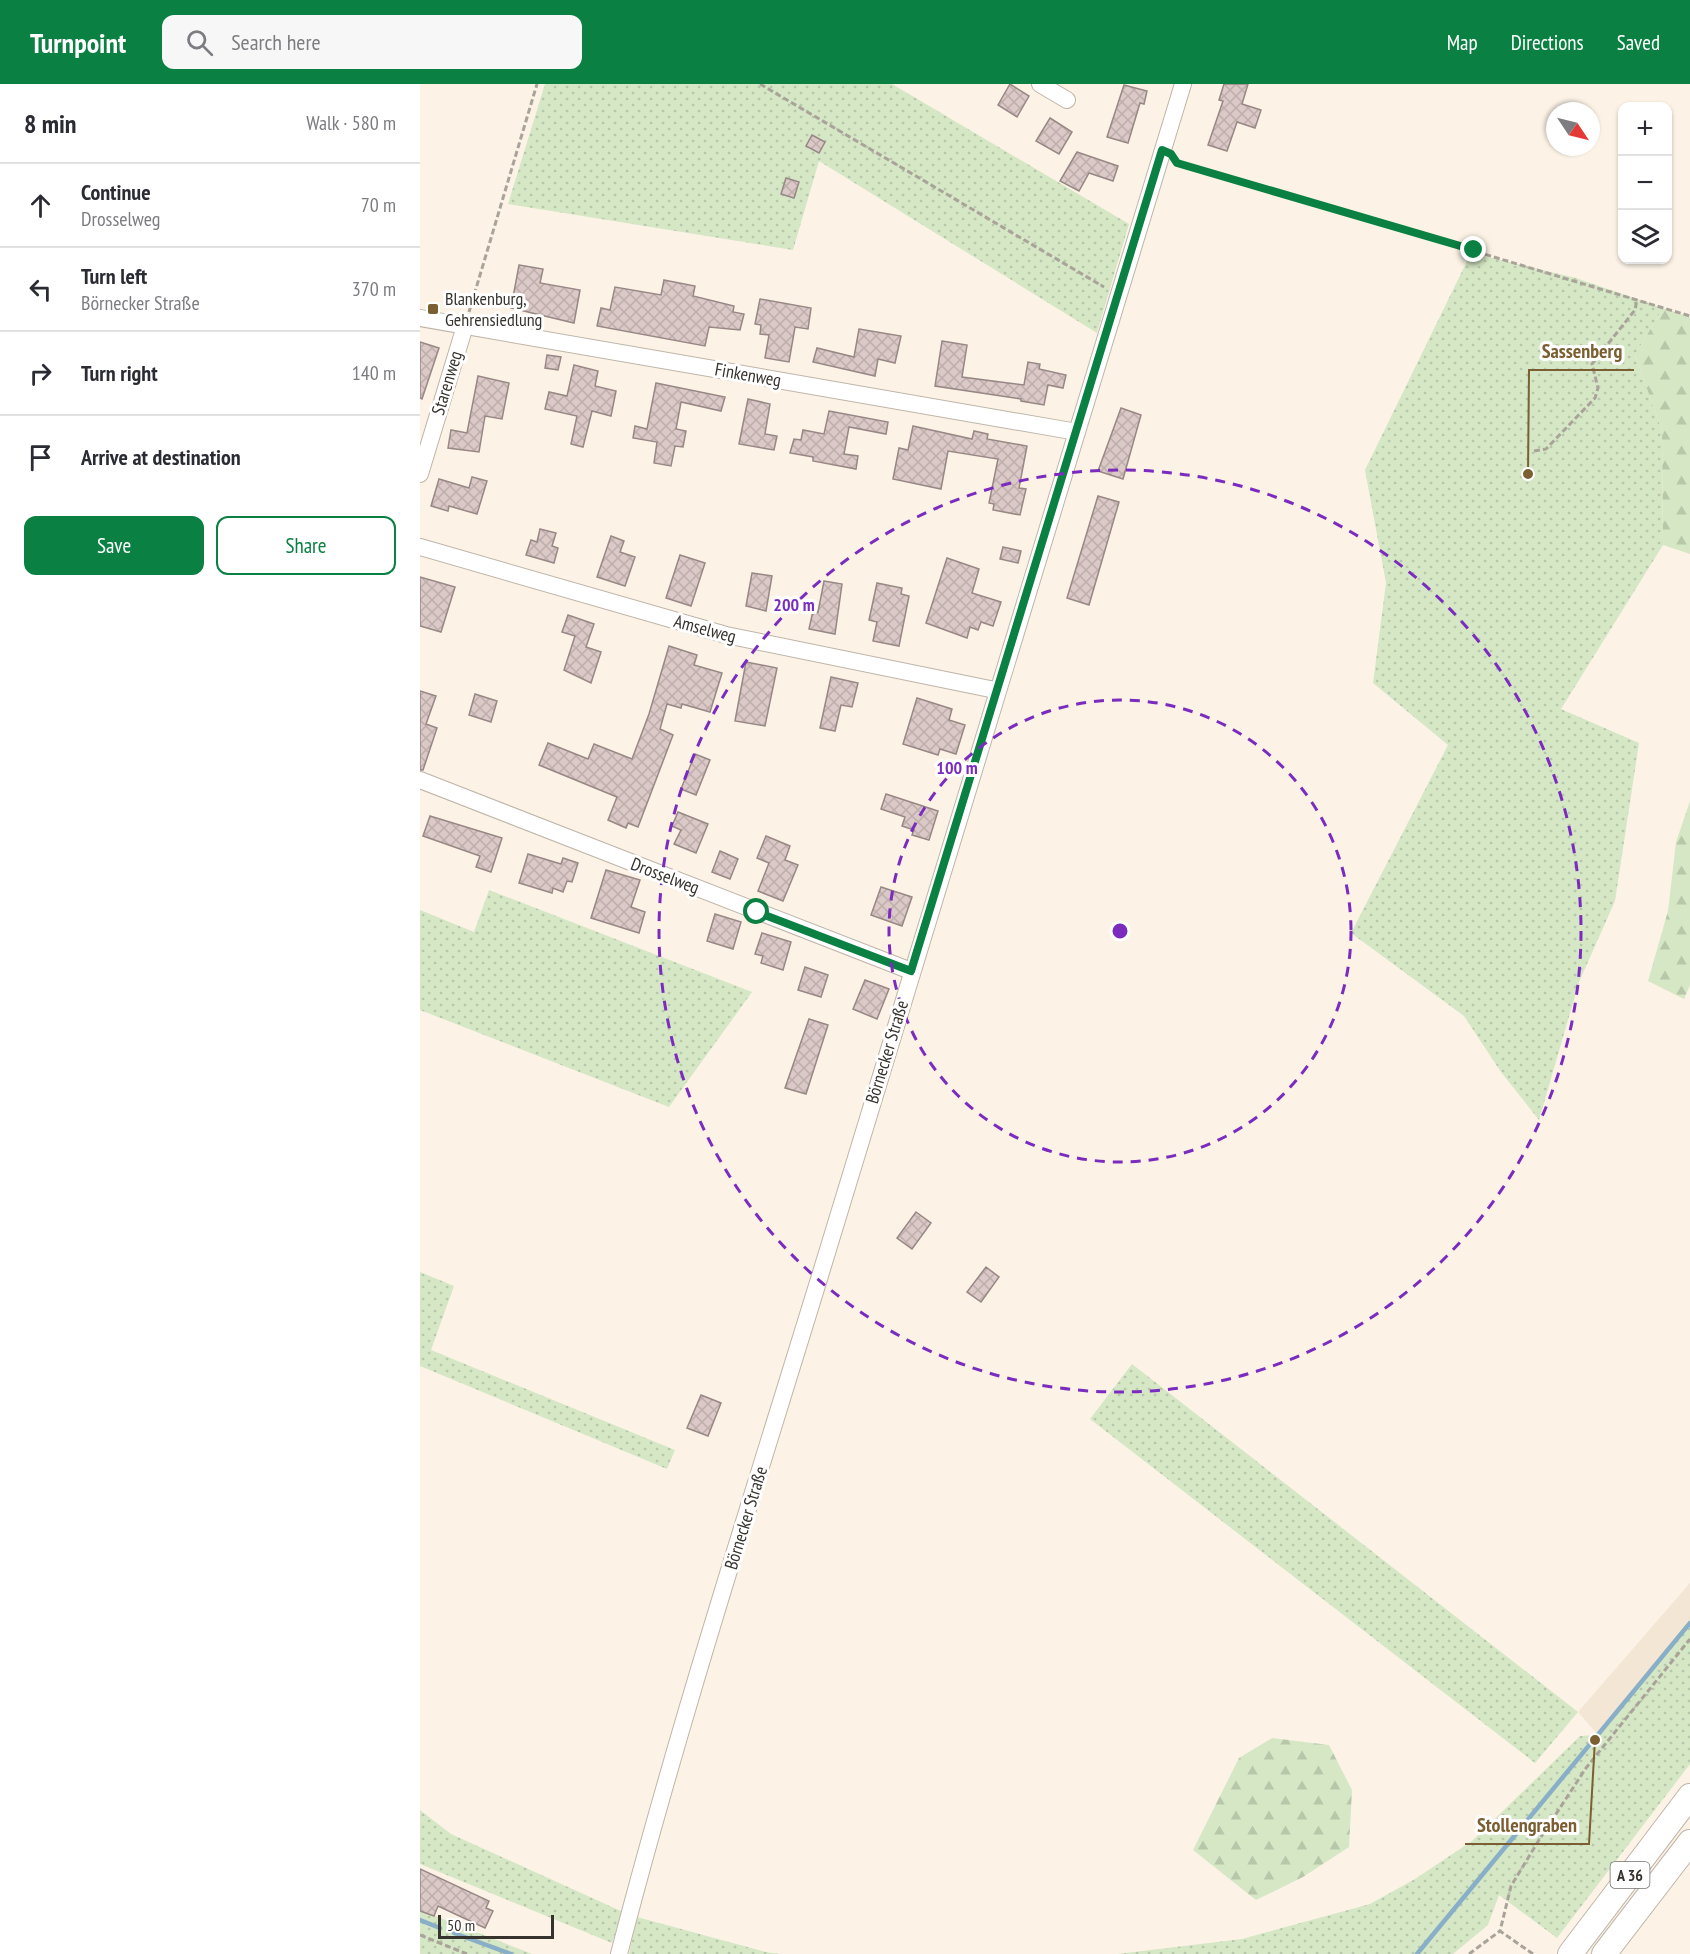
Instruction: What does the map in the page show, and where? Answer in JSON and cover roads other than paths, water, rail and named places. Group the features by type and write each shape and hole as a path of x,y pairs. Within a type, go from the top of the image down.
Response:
{"highway":[{"name":"A 36","path":"1570,1954 1690,1796"},
{"name":"A 36","path":"1604,1954 1690,1842"}],"street":[{"path":"1040,84 1067,100"},
{"name":"Börnecker Straße","path":"619,1954 651,1831 995,690 1077,432 1183,84"},
{"name":"Finkenweg","path":"420,318 1077,432"},
{"name":"Starenweg","path":"420,474 465,326"},
{"name":"Amselweg","path":"420,547 726,635 995,690"},
{"name":"Drosselweg","path":"420,780 911,971"}],"waterway":[{"path":"1417,1954 1690,1623"},
{"path":"420,1920 440,1928"},
{"path":"454,1933 511,1954"}],"place":[{"name":"Blankenburg, Gehrensiedlung","path":"433,309"},
{"name":"Sassenberg","path":"1528,474"},
{"name":"Stollengraben","path":"1595,1740"}]}
